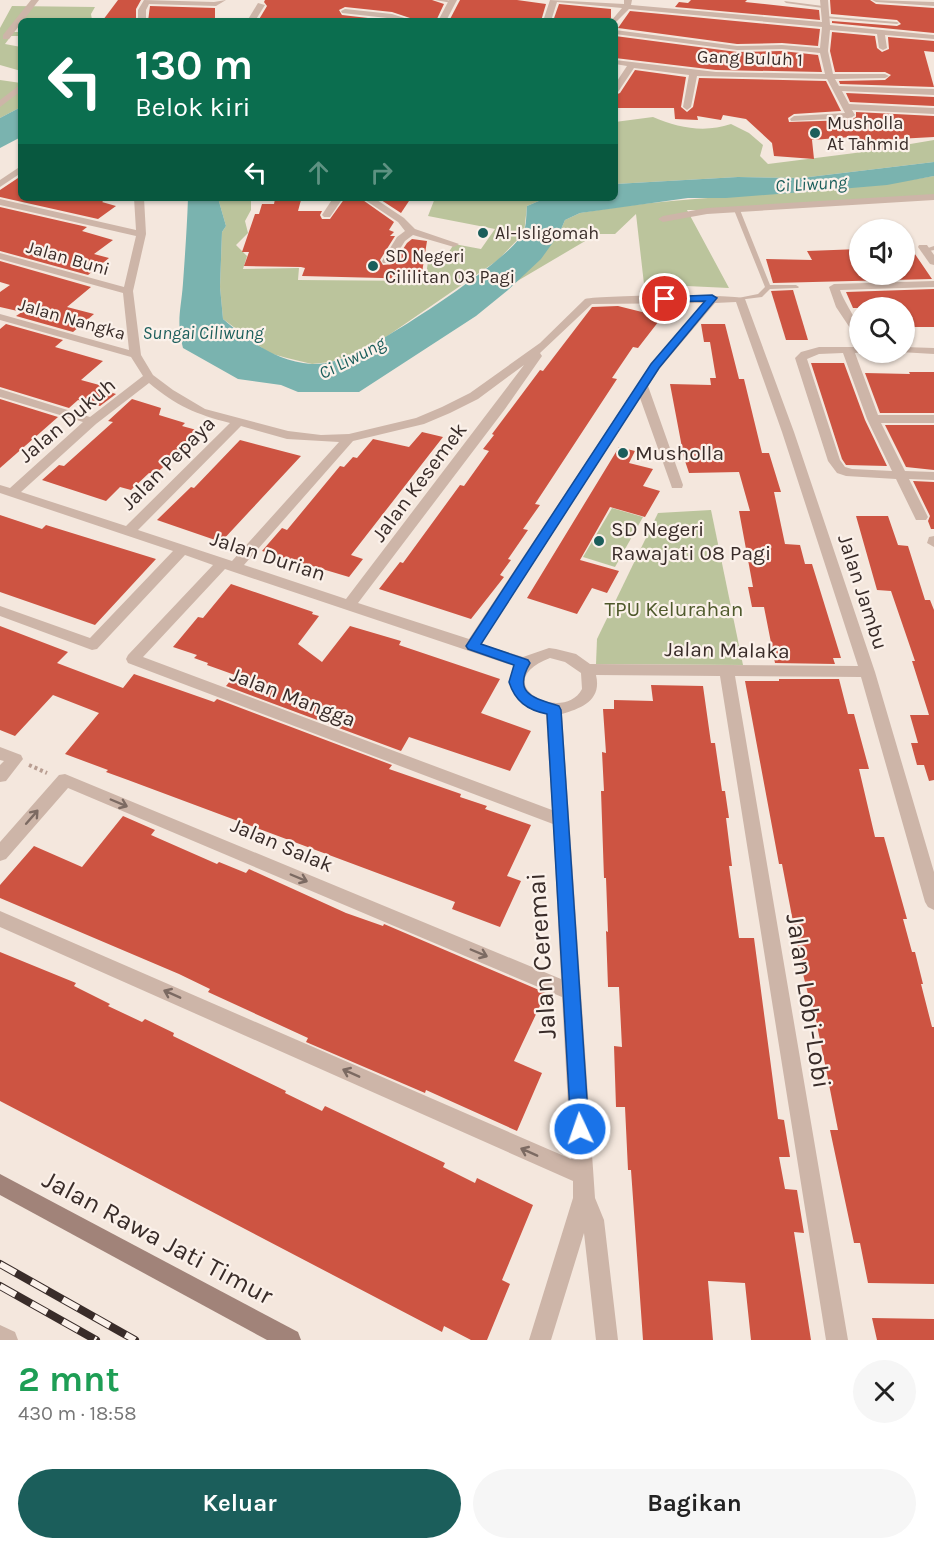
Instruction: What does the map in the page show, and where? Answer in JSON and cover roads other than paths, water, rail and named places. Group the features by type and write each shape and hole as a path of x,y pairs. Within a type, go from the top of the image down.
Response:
{"main road":[{"name":"Jalan Rawa Jati Timur","path":"0,1184 290,1340"}],"street":[{"path":"21,18 35,0"},
{"path":"142,18 142,10 148,1 211,4 222,0"},
{"path":"549,18 555,0 627,3 670,10 825,15 881,32 934,37"},
{"path":"670,10 679,0"},
{"path":"876,0 934,4"},
{"path":"886,13 890,0"},
{"path":"444,18 452,1"},
{"path":"617,18 627,3"},
{"path":"253,18 261,5"},
{"path":"345,11 399,18"},
{"path":"794,119 851,114 829,76 824,51 825,15"},
{"path":"6,37 18,22"},
{"path":"618,32 737,48 782,47 824,51"},
{"path":"881,32 883,48"},
{"path":"904,42 918,43 920,36"},
{"name":"Gang Buluh 1","path":"618,63 693,73 745,76 885,76"},
{"path":"618,86 632,65"},
{"path":"687,107 693,73"},
{"path":"836,88 934,92"},
{"path":"0,104 18,89"},
{"path":"848,107 934,111"},
{"path":"0,184 18,171"},
{"path":"663,219 697,213 934,197"},
{"path":"139,201 141,234 128,291 135,355 149,377 169,393 201,412 287,435 321,439 350,438 420,421 474,396 544,345 589,301 740,299"},
{"path":"327,215 336,201"},
{"path":"372,201 401,220 411,231 454,244"},
{"path":"0,202 141,234"},
{"path":"387,261 401,239 411,231"},
{"path":"928,248 934,262"},
{"name":"Jalan Buni","path":"0,256 128,291"},
{"path":"849,319 841,307 834,288 934,284"},
{"path":"472,646 655,366 712,298"},
{"name":"Jalan Jambu","path":"740,299 791,443 867,672 934,902"},
{"name":"Jalan Nangka","path":"0,317 135,355"},
{"path":"501,406 544,345"},
{"path":"849,350 812,351 801,358 834,461 841,470 851,473 934,476"},
{"path":"915,350 934,351"},
{"path":"858,363 873,418 921,517"},
{"name":"Jalan Dukuh","path":"6,491 149,377"},
{"path":"642,386 677,485"},
{"path":"0,393 92,421"},
{"name":"Jalan Kesemek","path":"349,605 501,406 474,396"},
{"path":"873,418 934,419"},
{"name":"Jalan Pepaya","path":"128,532 237,423"},
{"path":"229,565 350,438"},
{"name":"Jalan Durian","path":"6,491 523,663"},
{"path":"0,611 92,645 182,550"},
{"name":"Jalan Mangga","path":"229,565 133,659 561,820"},
{"path":"549,653 577,660 587,669 591,680 589,692 581,702 567,708 554,710 534,704 519,692 515,682 517,672 523,663 535,656 549,653"},
{"name":"Jalan Malaka","path":"587,669 867,672"},
{"name":"Jalan Lobi-Lobi","path":"727,671 837,1340"},
{"name":"Jalan Ceremai","path":"540,1340 584,1198 554,710"},
{"path":"0,776 7,756"},
{"name":"Jalan Salak","path":"0,854 65,780 572,992"},
{"path":"0,919 583,1175"},
{"name":"Jalan Ceremai","path":"584,1198 593,1220 607,1340"},
{"path":"0,1336 7,1340"}],"lane":[{"path":"436,0 452,1"},
{"path":"786,2 825,15 897,23"},
{"path":"737,210 768,287"},
{"path":"740,299 760,296 768,287 796,287"}],"water":[{"path":"18,109 18,139 0,148 0,118"},
{"name":"Sungai Ciliwung","path":"934,162 934,176 887,185 726,198 688,198 580,213 565,220 559,234 541,259 476,316 359,392 298,392 281,385 238,379 183,348 180,316 188,201 219,201 226,226 222,232 220,287 223,319 264,349 286,359 316,364 340,359 371,345 473,279 514,245 523,233 527,206 539,201 618,201 618,184 738,177 801,178"}],"railway":[{"path":"0,1264 135,1340"},
{"path":"0,1286 96,1340"}],"place":[{"name":"Musholla At Tahmid","path":"815,133"},
{"name":"Al-Isligomah","path":"483,233"},
{"name":"SD Negeri Cililitan 03 Pagi","path":"373,266"},
{"name":"Musholla","path":"623,453"},
{"name":"SD Negeri Rawajati 08 Pagi","path":"599,541"}],"water label":[{"name":"Ci Liwung","path":"811,184"},
{"name":"Ci Liwung","path":"352,358"}],"park label":[{"name":"TPU Kelurahan","path":"674,609"}]}
